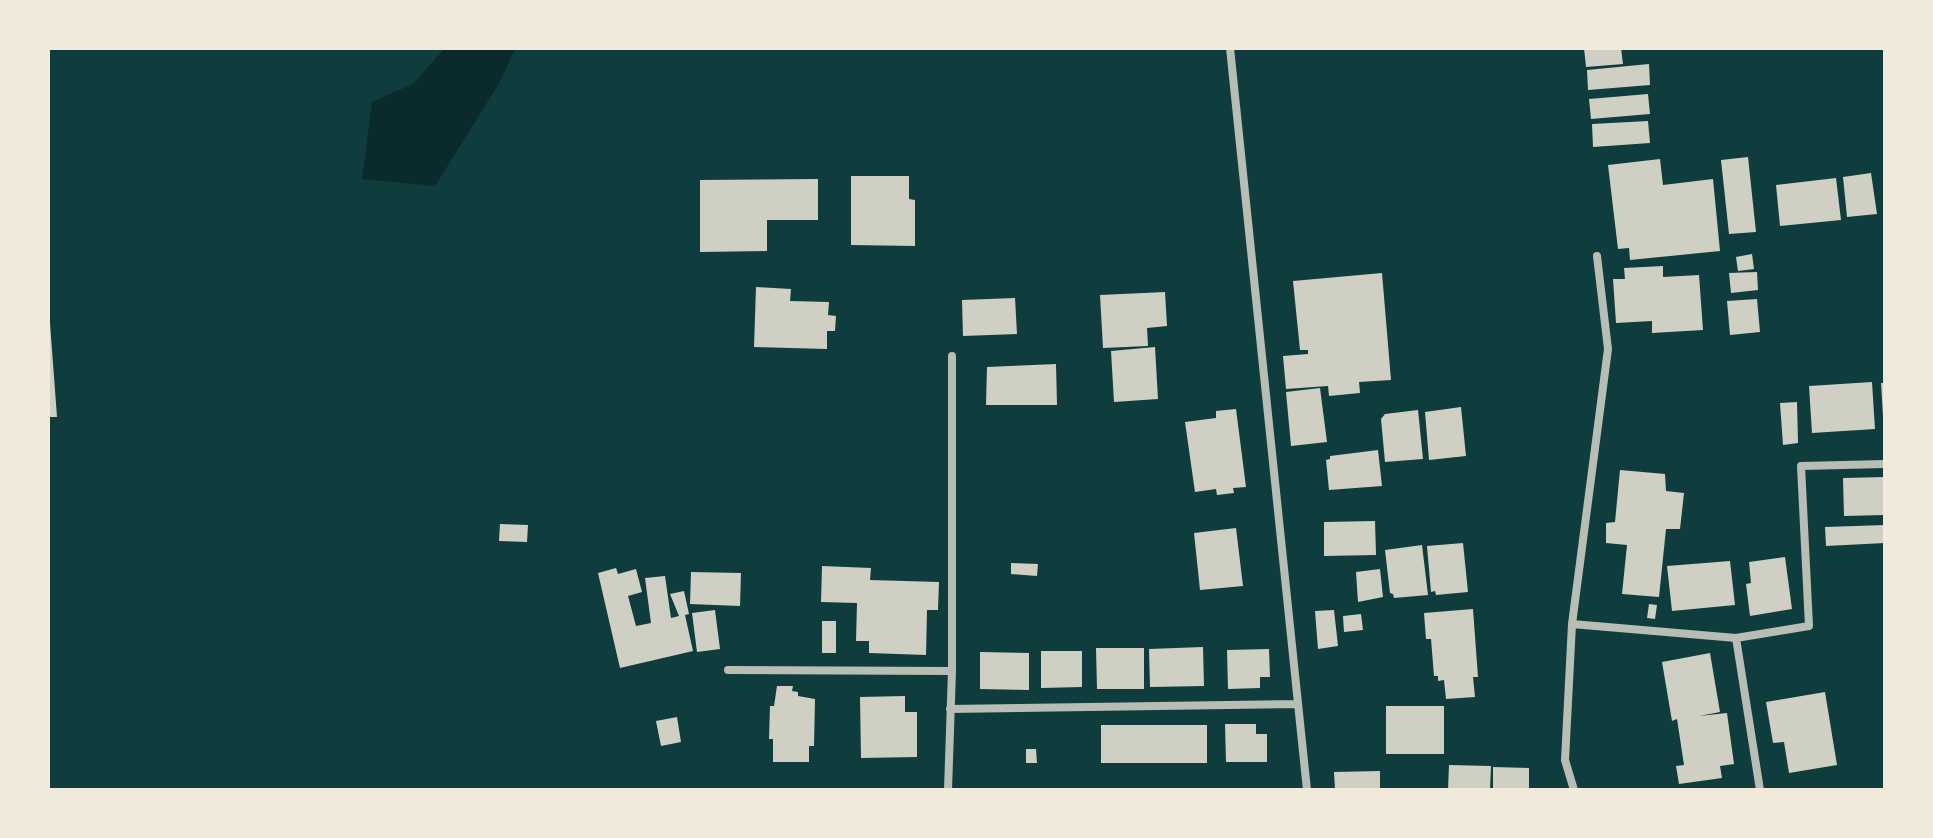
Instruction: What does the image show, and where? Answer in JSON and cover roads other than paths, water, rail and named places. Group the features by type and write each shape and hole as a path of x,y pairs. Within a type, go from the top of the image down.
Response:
{"street":[{"path":"1230,48 1307,790"},
{"path":"1574,790 1565,760 1572,624 1608,349 1597,256"},
{"path":"948,790 952,671 952,356"},
{"path":"1572,624 1736,638 1809,626 1801,466 1885,464"},
{"path":"1736,638 1760,790"},
{"path":"728,670 952,671"},
{"path":"950,709 1298,704"}],"water":[{"path":"445,48 516,48 498,85 435,186 362,179 372,102 413,84"}]}
